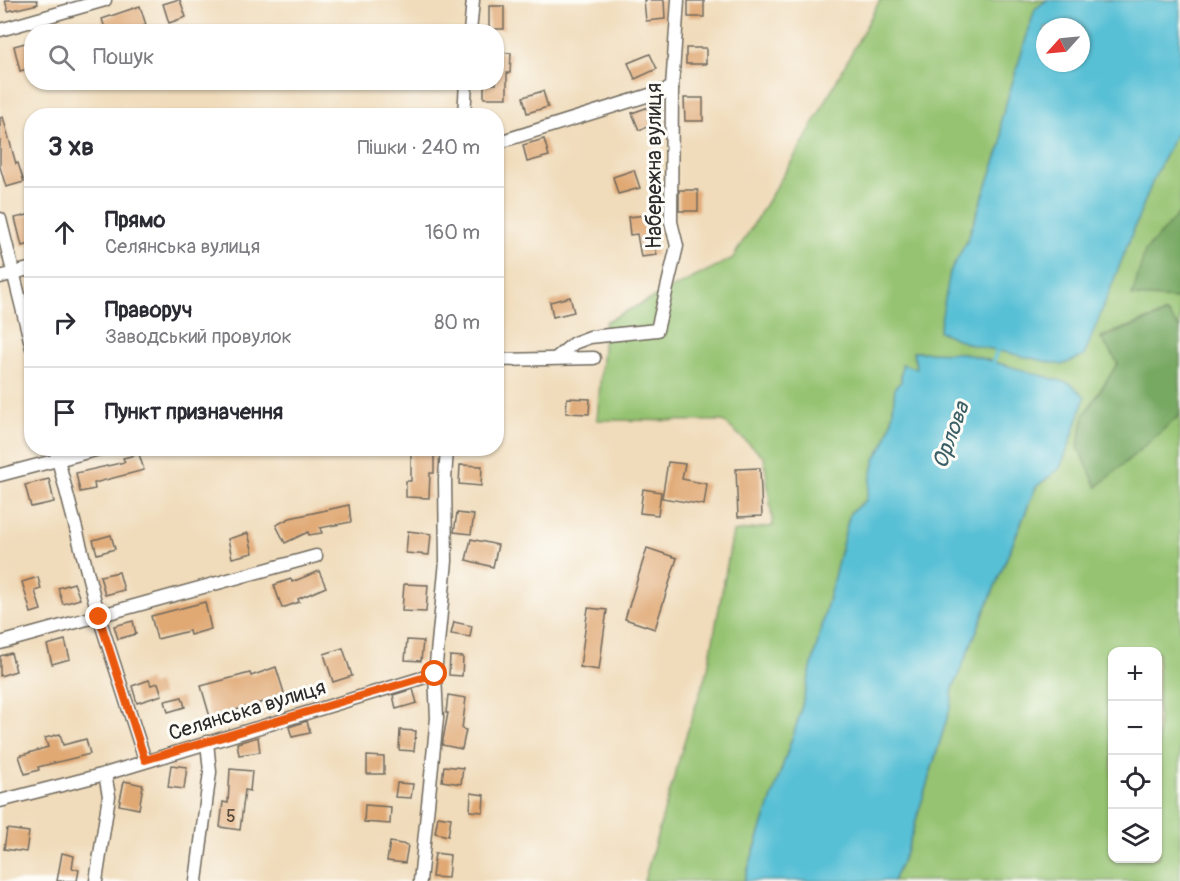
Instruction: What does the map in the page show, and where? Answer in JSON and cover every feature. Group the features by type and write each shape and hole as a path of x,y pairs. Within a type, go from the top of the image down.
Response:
{"street":[{"path":"0,30 105,0"},
{"path":"471,24 473,0"},
{"name":"Набережна вулиця","path":"556,358 574,343 590,337 657,330 677,246 671,222 672,88 678,0"},
{"path":"504,140 672,88"},
{"path":"464,108 466,90"},
{"path":"0,219 24,315"},
{"path":"0,277 24,270"},
{"path":"504,360 594,358"},
{"path":"0,475 51,456"},
{"path":"57,456 99,617 145,760"},
{"path":"420,881 437,718 435,674 446,561 446,456"},
{"path":"0,643 316,556"},
{"name":"Селянська вулиця","path":"0,801 105,774 435,674"},
{"path":"196,881 210,772 207,742"},
{"path":"96,881 109,796 105,774"}],"green space":[{"path":"880,0 1047,0 1035,10 1001,120 1002,143 967,241 950,272 1154,178 1180,125 1180,212 1145,251 1133,296 1180,299 1180,329 1166,313 1101,337 1118,363 1085,415 1078,447 1097,486 1180,415 1180,881 893,881 907,850 951,705 953,688 1036,487 1060,468 1071,384 963,353 913,352 917,370 902,364 901,382 895,387 892,421 884,445 875,459 866,500 850,513 799,717 744,881 644,881 708,668 733,532 773,526 764,457 723,421 597,420 605,322 733,258 804,141"},
{"path":"1180,212 1180,299 1132,296 1145,251"},
{"path":"1167,313 1180,329 1180,415 1097,487 1078,447 1084,415 1118,363 1101,338"}],"water":[{"path":"1047,0 1180,0 1180,125 1154,178 1084,356 1062,365 968,344 939,331 950,272 967,241 1002,143 1001,120 1035,9"},
{"path":"913,352 963,353 1071,384 1085,397 1060,468 1036,487 953,688 951,705 907,850 893,881 744,881 799,717 850,513 866,500 875,459 884,445 892,421 895,387 901,382 902,364 917,369"}],"building":[{"path":"5,0 37,0 38,4 8,11"},
{"path":"180,0 186,17 169,23 163,4"},
{"path":"644,0 664,0 665,19 646,21"},
{"path":"688,1 704,1 704,17 688,17"},
{"path":"140,6 146,24 104,24 102,19"},
{"path":"489,6 504,6 504,24 489,24"},
{"path":"24,43 24,70 20,71 14,46"},
{"path":"686,48 706,48 706,64 686,64"},
{"path":"504,53 511,53 510,73 507,73 507,98 484,98 484,90 504,90"},
{"path":"650,54 657,69 635,79 628,63"},
{"path":"543,91 548,107 527,113 523,97"},
{"path":"684,98 703,98 703,121 685,121"},
{"path":"654,105 660,122 639,130 632,113"},
{"path":"3,117 16,164 18,163 24,182 6,187 0,167 0,118"},
{"path":"544,139 549,156 527,162 523,145"},
{"path":"634,170 640,188 618,194 613,177"},
{"path":"679,190 698,190 698,211 679,211"},
{"path":"647,215 651,241 654,241 657,255 641,257 637,234 630,235 628,217"},
{"path":"24,216 24,246 22,246 15,218"},
{"path":"570,297 574,312 553,317 550,302"},
{"path":"567,398 590,399 589,414 566,413"},
{"path":"140,456 144,470 94,483 95,489 80,492 76,473 125,462 123,458"},
{"path":"411,456 434,456 434,473 430,473 429,498 406,497 406,481 411,481"},
{"path":"668,462 685,464 682,479 707,484 704,505 662,498"},
{"path":"460,465 482,466 481,486 459,484"},
{"path":"760,468 762,516 738,517 736,469"},
{"path":"49,479 54,502 31,507 25,485"},
{"path":"643,489 661,492 658,515 640,513"},
{"path":"349,505 351,522 320,528 322,533 309,535 308,532 285,543 276,525 290,518"},
{"path":"457,513 474,515 471,534 454,532"},
{"path":"408,531 431,534 429,555 406,553"},
{"path":"248,533 253,553 232,558 228,539"},
{"path":"111,535 115,549 97,554 93,540"},
{"path":"471,539 498,545 493,567 466,560"},
{"path":"647,548 677,558 655,629 625,619"},
{"path":"319,571 326,587 298,599 299,602 282,608 274,585 291,579 292,582"},
{"path":"119,572 124,590 105,595 100,576"},
{"path":"38,577 41,589 35,591 41,610 31,613 22,582"},
{"path":"74,583 80,599 63,604 58,588"},
{"path":"404,584 428,585 426,612 402,611"},
{"path":"205,602 211,629 190,635 189,631 157,639 151,616"},
{"path":"588,608 607,610 599,670 580,667"},
{"path":"133,621 136,634 118,639 114,626"},
{"path":"454,622 472,626 470,637 451,634"},
{"path":"65,640 70,659 52,664 47,645"},
{"path":"407,640 423,641 421,661 405,660"},
{"path":"343,648 352,676 333,682 324,654"},
{"path":"11,653 16,671 0,676 0,656"},
{"path":"450,656 463,657 462,676 449,675"},
{"path":"276,667 285,696 210,717 201,686 250,673 251,676"},
{"path":"149,680 151,685 158,683 162,695 137,703 132,686"},
{"path":"413,689 417,703 396,709 393,695"},
{"path":"448,695 466,698 462,729 466,730 462,749 442,745 448,713 446,713"},
{"path":"182,697 185,707 168,712 165,701"},
{"path":"307,721 310,733 292,737 289,727"},
{"path":"400,730 416,731 414,751 399,750"},
{"path":"60,734 63,745 86,739 90,754 38,767 39,770 25,774 19,756 48,747 45,738"},
{"path":"258,737 260,752 239,755 237,743"},
{"path":"367,756 384,757 384,774 367,774"},
{"path":"171,765 187,767 184,789 168,787"},
{"path":"444,766 463,768 461,784 442,781"},
{"path":"230,769 252,771 250,791 245,790 240,830 220,827 223,802 228,803"},
{"path":"124,781 143,785 139,809 119,805"},
{"path":"397,783 413,784 411,798 395,797"},
{"path":"471,793 484,795 483,812 470,811"},
{"path":"365,805 391,807 390,824 364,822"},
{"path":"438,816 451,818 448,836 435,833"},
{"path":"7,829 29,832 26,852 4,849"},
{"path":"390,842 408,845 405,863 387,861"},
{"path":"62,853 74,856 72,868 79,870 77,881 57,881"},
{"path":"435,853 450,855 448,878 432,877"}],"waterway":[{"name":"Орлова","path":"992,366 998,347"}],"route":[{"path":"99,617 145,760 435,674"}]}
